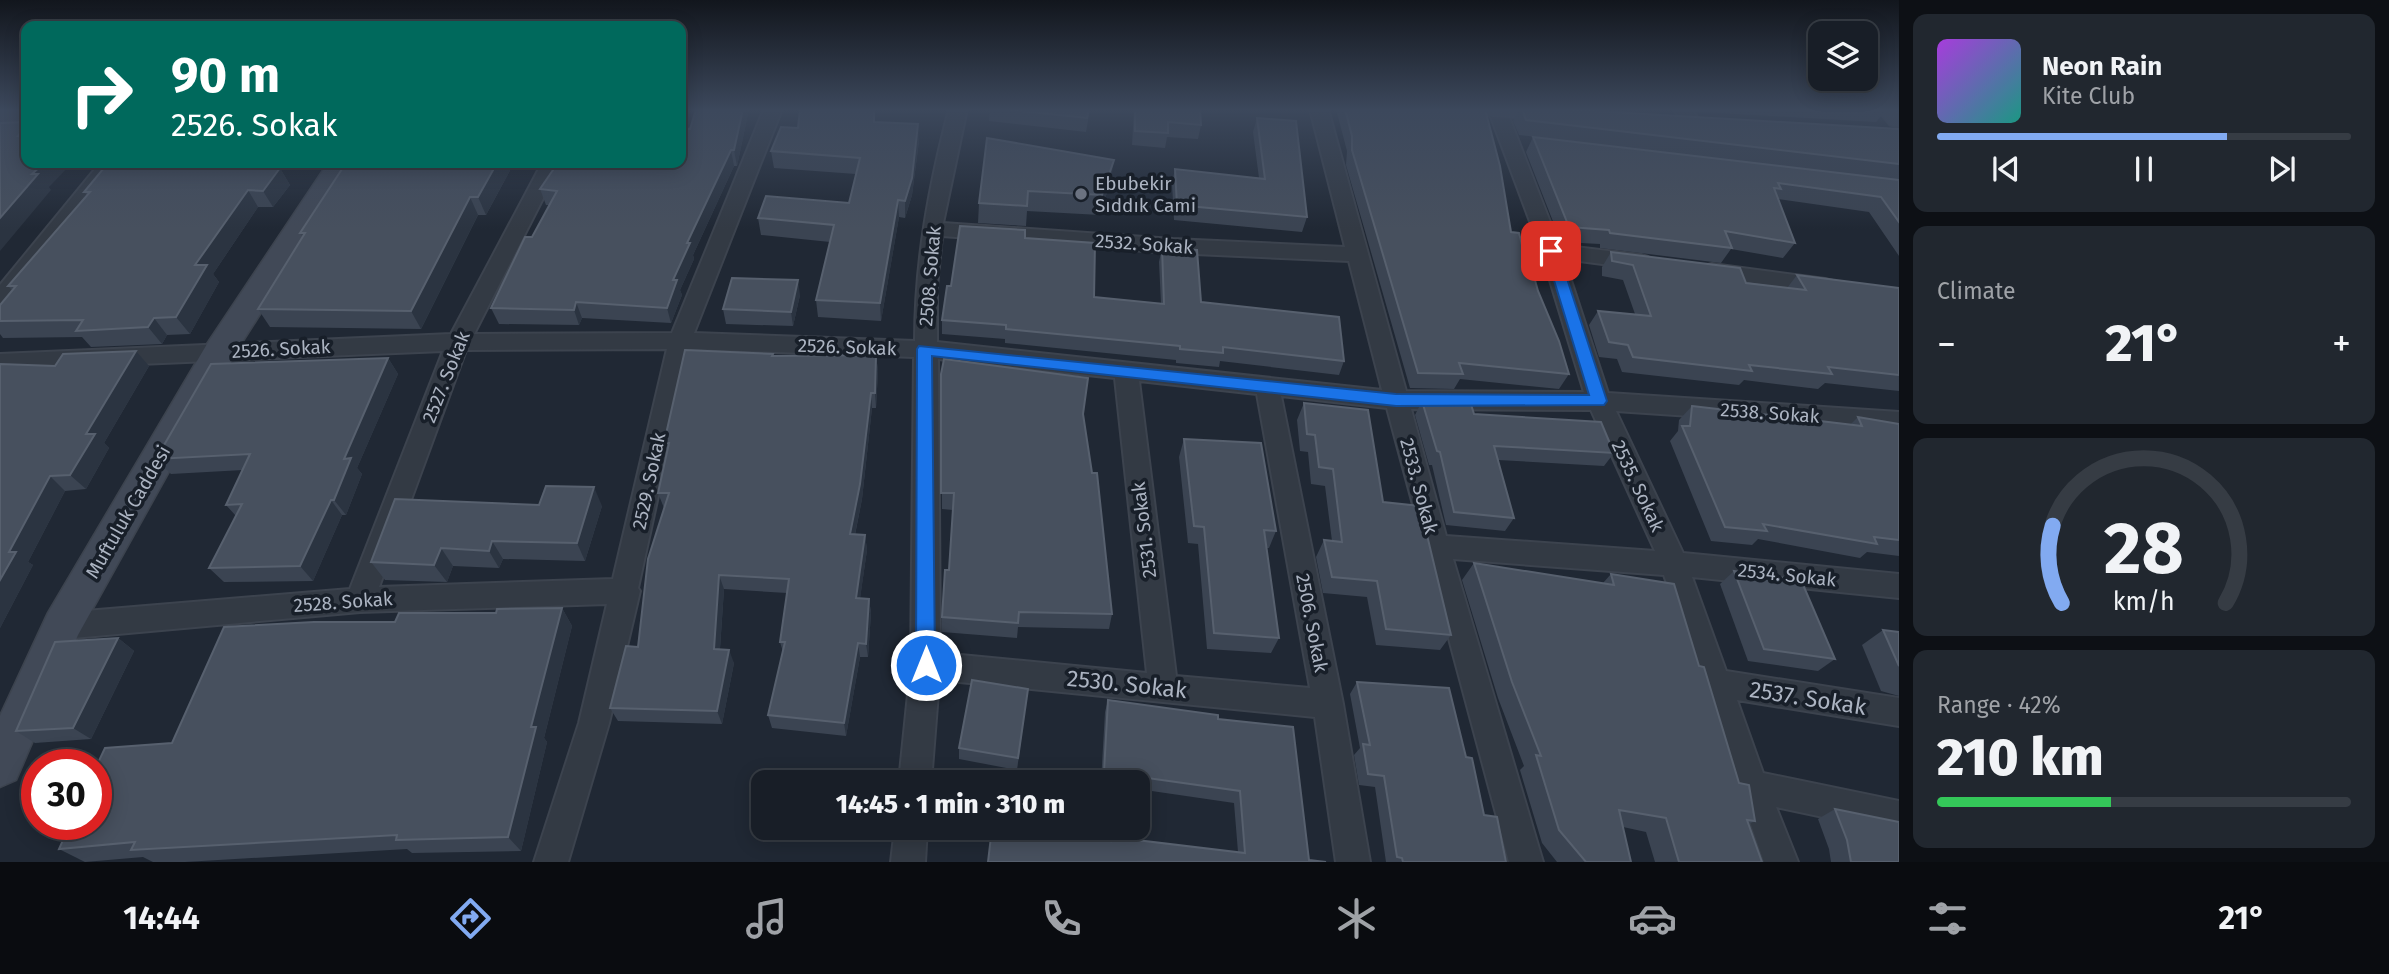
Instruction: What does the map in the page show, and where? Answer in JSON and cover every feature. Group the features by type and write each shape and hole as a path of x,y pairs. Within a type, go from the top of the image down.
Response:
{"street":[{"name":"2529. Sokak","path":"551,862 594,723 626,591 680,341 757,149"},
{"name":"2508. Sokak","path":"916,770 926,665 926,287 932,229 949,149"},
{"name":"2533. Sokak","path":"1329,149 1436,547 1526,862"},
{"name":"2535. Sokak","path":"1512,149 1551,251 1599,401 1674,564 1781,862"},
{"path":"0,300 106,168"},
{"name":"Muftuluk Caddesi","path":"0,765 62,626 219,352 339,168"},
{"name":"2527. Sokak","path":"360,600 458,342 548,168"},
{"name":"2532. Sokak","path":"932,229 1173,246 1356,254"},
{"path":"1551,251 1658,265"},
{"path":"1685,268 1846,288"},
{"name":"2526. Sokak","path":"0,362 458,342 680,341 924,349 1396,400 1599,401"},
{"name":"2531. Sokak","path":"1126,371 1163,688"},
{"name":"2506. Sokak","path":"1266,386 1328,704 1353,862"},
{"name":"2538. Sokak","path":"1599,401 1899,421"},
{"name":"2534. Sokak","path":"1436,547 1674,564 1899,586"},
{"name":"2528. Sokak","path":"62,626 360,600 626,591"},
{"name":"2530. Sokak","path":"926,665 1328,704"},
{"name":"2537. Sokak","path":"1717,683 1899,712"},
{"path":"1752,786 1899,817"},
{"path":"908,862 910,840"}],"building":[{"path":"0,149 21,149 21,168 39,168 32,174 38,174 0,218"},
{"path":"686,149 734,149 731,150 687,243 690,243 673,280 677,280 667,308 576,302 574,310 491,308 525,237 532,237 557,191 540,189 554,168 686,168"},
{"path":"915,149 912,178 905,201 898,200 880,303 816,300 834,225 758,218 766,196 849,203 860,158 771,151"},
{"path":"986,149 1052,149 1114,160 1102,195 1028,191 1027,206 979,203"},
{"path":"1261,149 1299,149 1307,217 1177,205 1175,169 1265,179"},
{"path":"1496,149 1511,232 1519,233 1526,261 1530,262 1569,374 1459,363 1463,374 1418,373 1352,150"},
{"path":"1538,149 1637,149 1899,180 1899,222 1881,197 1778,183 1781,189 1774,188 1795,243 1725,231 1732,248 1610,233 1609,230 1569,227"},
{"path":"1774,149 1899,149 1899,164"},
{"path":"104,168 280,168 263,191 248,190 195,265 207,265 176,317 154,318 148,327 76,331 83,320 0,321 0,305 16,286 8,286 90,192 84,192"},
{"path":"343,168 494,168 478,197 470,197 411,311 258,309 305,233 300,233"},
{"path":"960,226 1025,230 1025,238 1095,243 1094,297 1164,304 1162,248 1197,250 1201,302 1339,317 1344,361 1223,347 1223,353 1180,349 1180,346 942,320 947,286 951,286"},
{"path":"1611,252 1740,268 1746,283 1806,290 1797,275 1899,288 1899,375 1828,367 1832,374 1749,365 1752,371 1633,357 1628,345 1609,342 1598,311 1651,316 1633,265 1612,261"},
{"path":"732,278 798,280 791,312 723,309"},
{"path":"685,350 773,354 772,356 876,355 875,393 871,393 860,484 850,534 865,535 856,598 869,599 866,644 858,643 844,723 768,715 785,642 780,642 789,579 719,575 714,649 729,650 717,711 610,708 626,646 638,647 648,559 669,493 658,493 669,443 664,443"},
{"path":"136,351 86,434 95,434 70,475 50,476 9,552 16,552 0,580 0,364 55,366 63,354"},
{"path":"388,358 344,459 351,458 334,500 331,500 300,566 209,568 242,504 226,505 250,454 156,459 211,364"},
{"path":"944,359 1088,378 1083,414 1092,473 1097,473 1112,614 1019,612 1018,623 942,617 945,570 949,570 954,493 941,493 941,374"},
{"path":"1426,398 1469,398 1474,414 1601,422 1614,453 1494,446 1514,518 1454,512 1440,452 1437,451 1422,401 1428,402"},
{"path":"1304,403 1368,410 1383,502 1420,506 1451,635 1386,629 1377,581 1332,577 1324,540 1342,542 1333,469 1319,467 1315,435 1307,434"},
{"path":"1692,406 1862,426 1858,417 1899,424 1899,540 1874,537 1877,544 1763,524 1767,531 1725,527 1682,426 1690,426"},
{"path":"1184,439 1261,443 1276,531 1264,530 1279,638 1214,633 1204,527 1194,526"},
{"path":"546,486 594,487 577,543 492,541 489,551 441,548 434,565 371,562 395,499 539,505"},
{"path":"1474,563 1614,585 1611,574 1674,584 1699,666 1704,667 1739,783 1749,785 1755,821 1747,820 1762,862 1679,862 1666,818 1619,810 1631,862 1586,862 1559,830 1536,755 1541,756 1512,682"},
{"path":"1734,571 1801,580 1835,659 1764,649"},
{"path":"562,608 531,727 536,727 508,837 396,840 397,835 131,850 135,842 59,849 63,840 112,840 112,749 105,748 172,743 224,627 314,622 395,622 399,613 496,613 497,609"},
{"path":"1883,630 1899,632 1899,666"},
{"path":"118,638 73,728 16,731 55,642"},
{"path":"972,680 1028,689 1018,758 959,748"},
{"path":"1357,682 1449,688 1466,757 1472,758 1484,815 1497,817 1506,862 1403,862 1402,858 1397,857 1384,776 1368,774 1363,744 1370,745"},
{"path":"1108,700 1218,715 1218,719 1293,727 1309,860 1326,862 988,862 991,840 1136,840 1245,853 1240,791 1150,778 1150,770 1104,770"},
{"path":"1835,809 1899,822 1899,862 1851,862 1847,840"}],"place":[{"name":"Ebubekir Sıddık Cami","path":"1081,194"}],"route":[{"path":"926,665 924,349 1396,400 1599,401 1551,251"}]}
